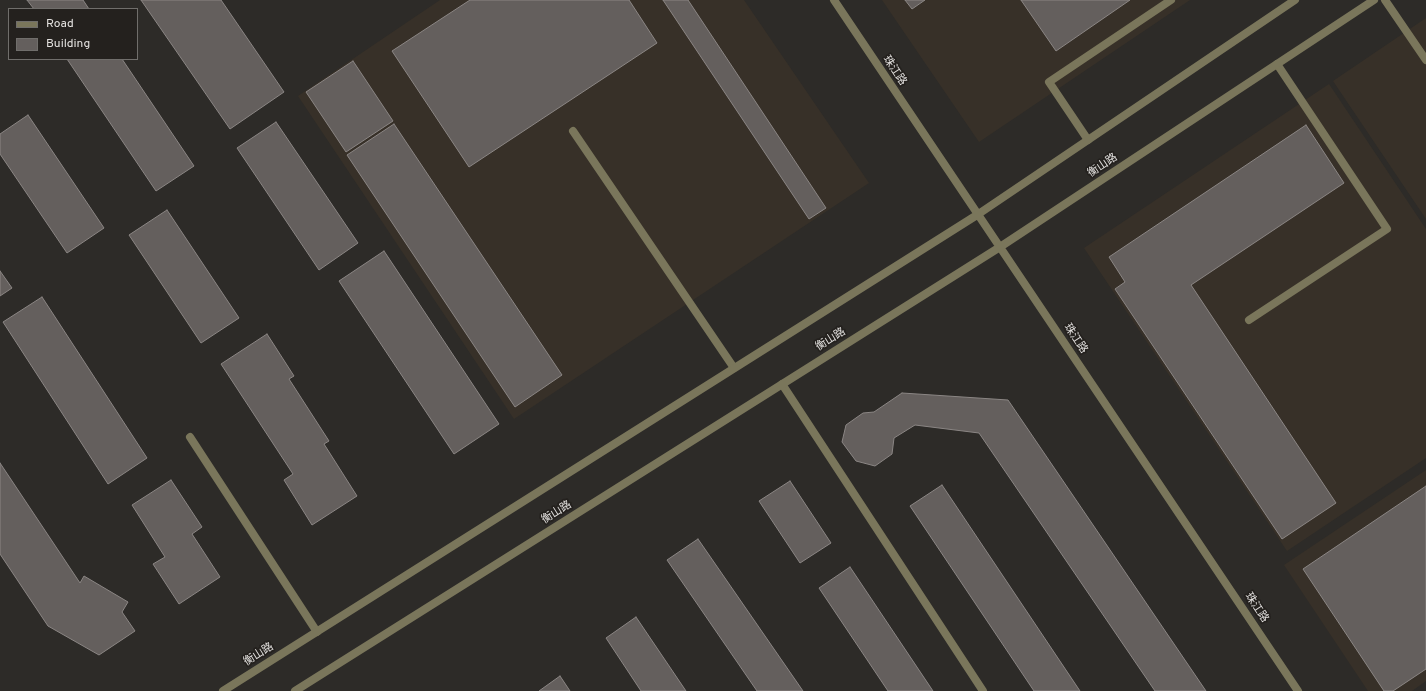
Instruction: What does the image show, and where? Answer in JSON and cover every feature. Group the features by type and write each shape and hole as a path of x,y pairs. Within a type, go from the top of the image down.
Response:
{"street":[{"name":"珠江路","path":"834,0 1298,691"},
{"path":"1088,140 1049,82 1171,0"},
{"name":"衡山路","path":"223,691 977,215 1295,0"},
{"name":"衡山路","path":"294,691 1000,247 1374,0"},
{"path":"1385,0 1426,60"},
{"path":"1249,320 1387,229 1277,64"},
{"path":"573,131 734,368"},
{"path":"782,384 982,691"},
{"path":"190,437 317,632"}],"shaded area":[{"path":"440,0 744,0 869,183 514,419 298,96"},
{"path":"882,0 1190,0 979,142"},
{"path":"1426,18 1426,219 1333,81"},
{"path":"1329,84 1426,229 1426,458 1287,551 1084,248"},
{"path":"1426,470 1426,681 1412,691 1368,691 1284,565"}],"building":[{"path":"27,0 83,0 88,8 33,8"},
{"path":"141,0 221,0 284,92 230,129"},
{"path":"470,0 629,0 657,43 469,167 392,51"},
{"path":"663,0 688,0 826,208 809,219"},
{"path":"905,0 925,0 912,9"},
{"path":"1021,0 1130,0 1056,51"},
{"path":"68,60 123,60 194,166 156,191"},
{"path":"353,61 393,121 346,152 306,92"},
{"path":"28,115 104,228 67,253 0,154 0,134"},
{"path":"276,122 358,243 319,270 237,148"},
{"path":"394,124 562,375 515,407 347,155"},
{"path":"1306,125 1344,183 1191,285 1336,503 1282,539 1115,289 1125,282 1109,257"},
{"path":"167,210 239,318 201,343 129,235"},
{"path":"384,251 499,424 454,454 339,281"},
{"path":"0,271 12,288 0,296"},
{"path":"42,297 147,458 108,484 3,322"},
{"path":"267,334 294,376 289,379 329,441 324,444 357,496 312,525 284,480 293,474 221,364"},
{"path":"902,393 1008,400 1206,691 1155,691 979,433 915,425 894,438 892,454 875,466 856,461 842,442 846,425 863,413 874,412"},
{"path":"0,463 80,583 84,576 128,602 122,612 135,631 99,655 48,626 0,554"},
{"path":"171,480 202,527 192,534 220,577 179,604 153,564 165,557 132,505"},
{"path":"790,481 831,543 800,563 759,501"},
{"path":"942,485 1080,691 1034,691 910,506"},
{"path":"1426,486 1426,669 1393,691 1384,691 1303,569"},
{"path":"698,539 803,691 757,691 667,560"},
{"path":"850,567 933,691 888,691 819,588"},
{"path":"636,617 686,691 641,691 606,638"},
{"path":"560,676 570,691 539,691"}]}
